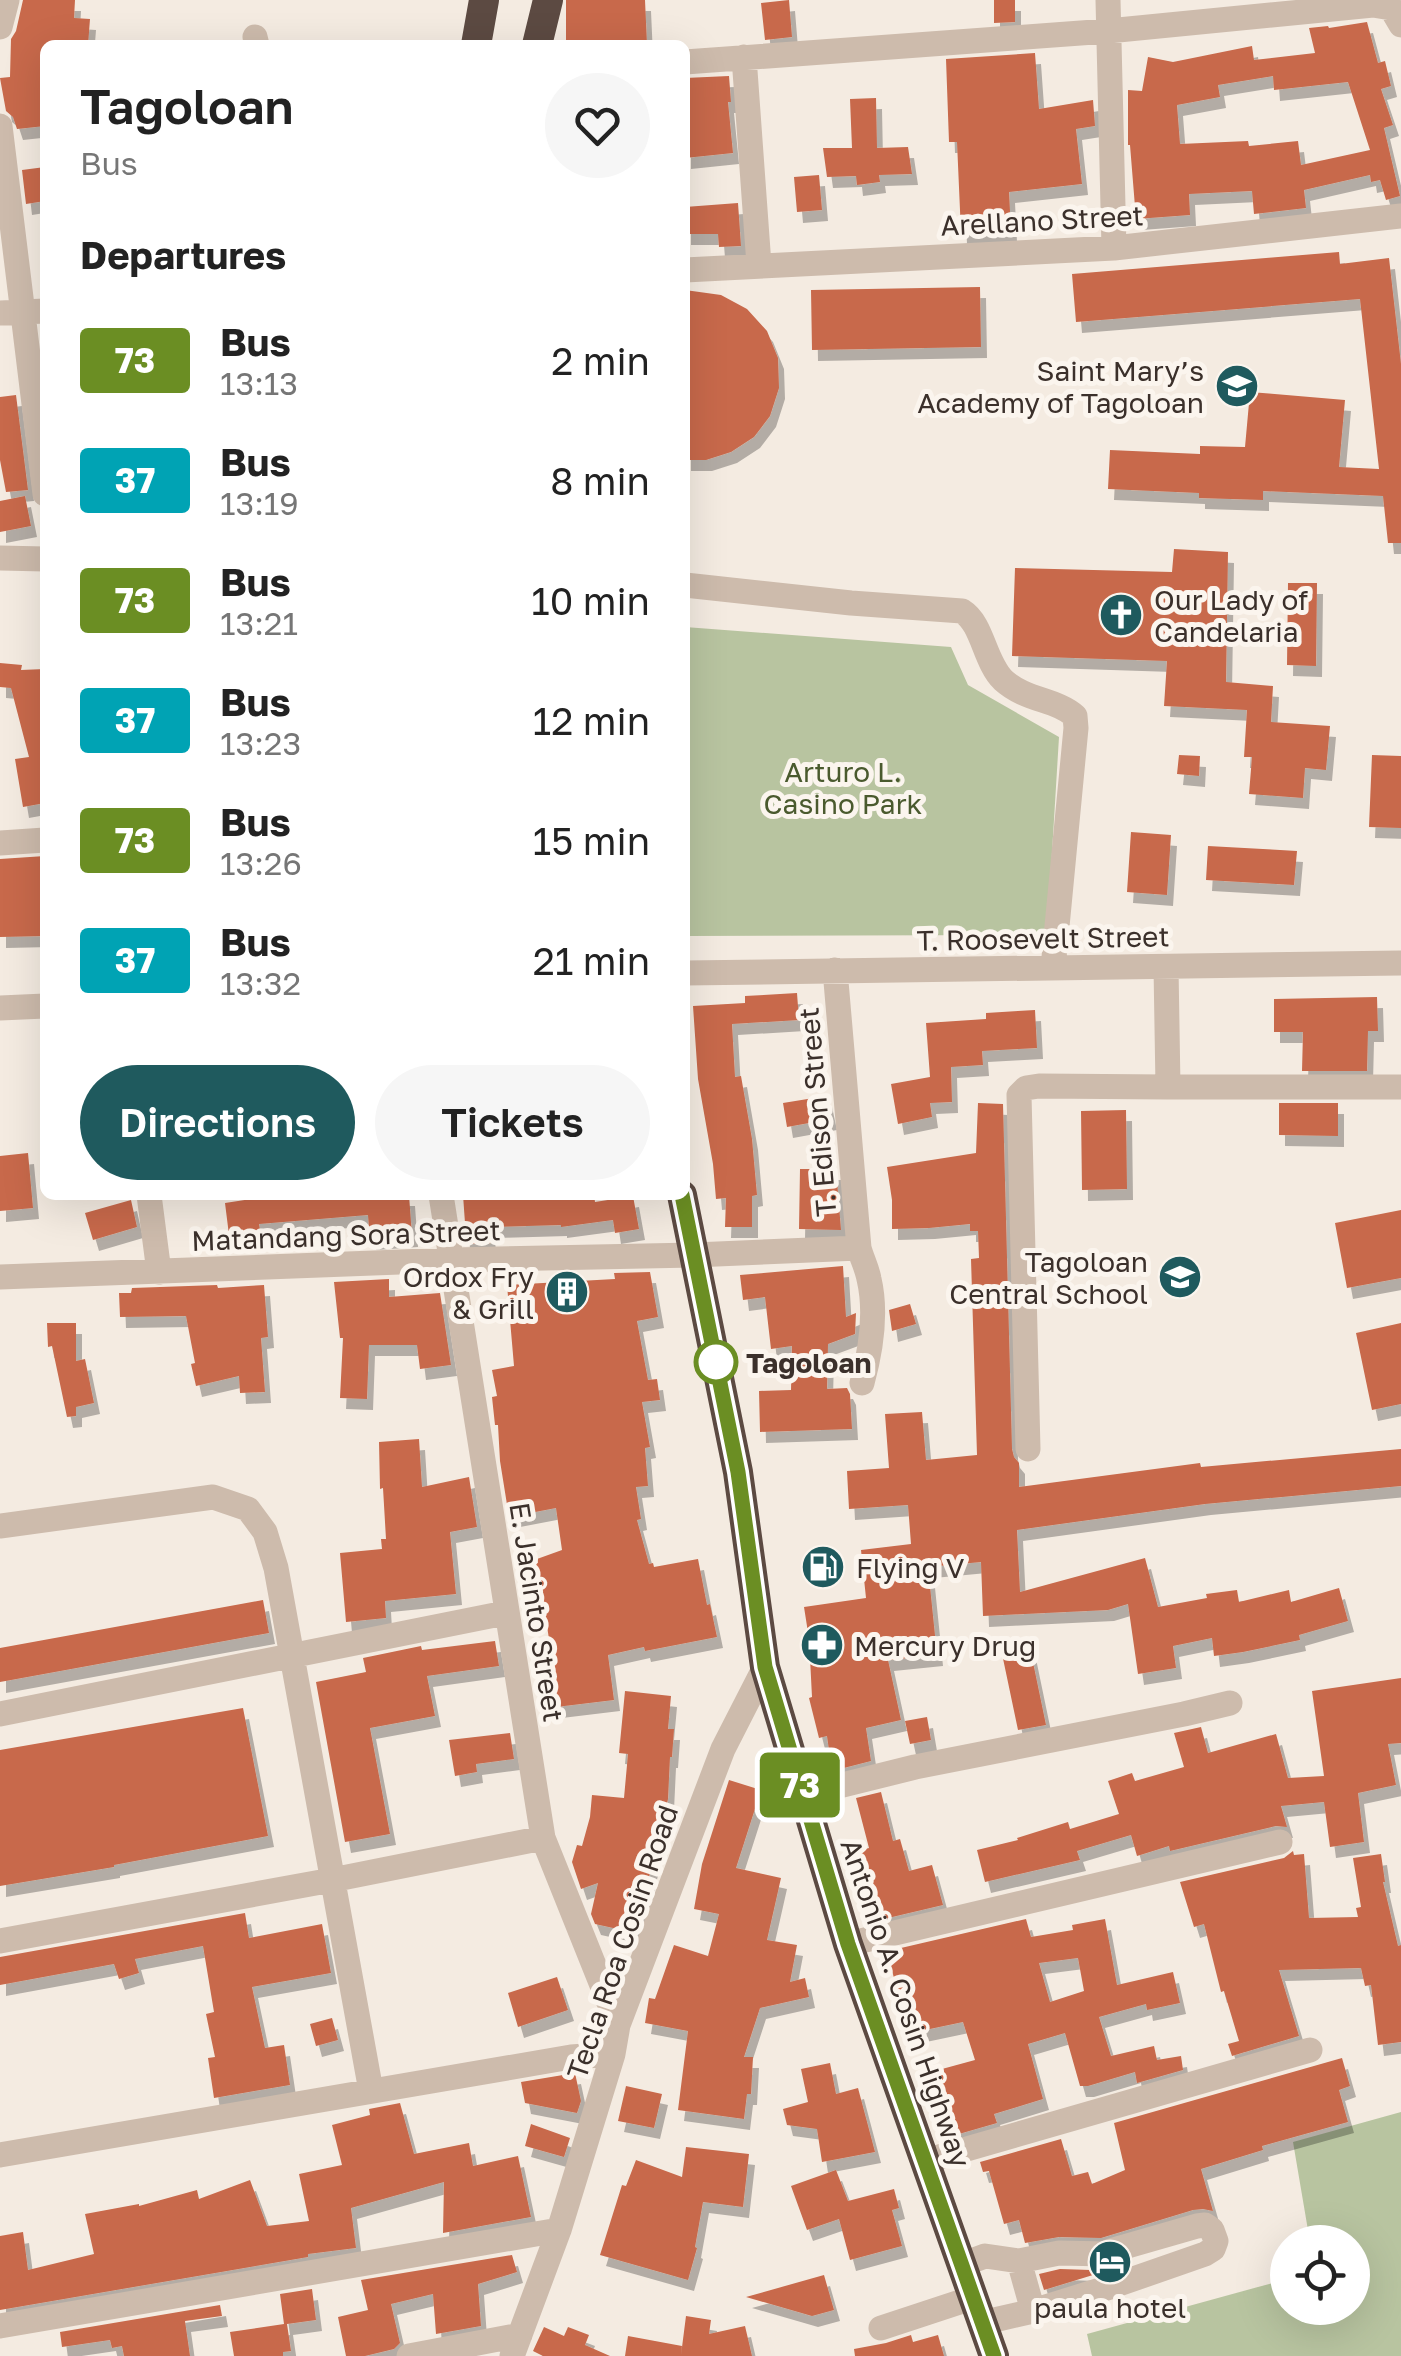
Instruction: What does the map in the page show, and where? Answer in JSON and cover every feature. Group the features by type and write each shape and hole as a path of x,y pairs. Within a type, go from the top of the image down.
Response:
{"highway":[{"path":"477,40 484,0"},
{"path":"538,40 548,0"},
{"name":"Antonio A. Cosin Highway","path":"683,1200 738,1472 765,1667 848,1944 994,2356"}],"street":[{"path":"0,28 6,0"},
{"path":"1108,0 1114,248"},
{"path":"690,62 1108,31 1372,5 1396,17"},
{"path":"744,57 759,265"},
{"path":"0,126 40,454"},
{"name":"Arellano Street","path":"690,270 1114,248 1401,216"},
{"path":"0,558 40,559"},
{"path":"690,586 962,611 972,617 999,676 1017,692 1067,708 1074,716 1076,728 1053,968"},
{"path":"0,842 40,840"},
{"name":"T. Roosevelt Street","path":"690,973 1401,963"},
{"path":"1166,967 1168,1087"},
{"name":"T. Edison Street","path":"835,970 859,1248 872,1294 871,1350 862,1383"},
{"path":"0,1008 40,1006"},
{"path":"1028,1449 1019,1096 1026,1088 1401,1087"},
{"path":"150,1200 159,1272"},
{"name":"E. Jacinto Street","path":"442,1200 543,1838 618,2026"},
{"name":"Matandang Sora Street","path":"0,1277 859,1248"},
{"path":"0,1526 214,1498 248,1509 265,1532 292,1654 371,2091"},
{"path":"0,1714 506,1612"},
{"name":"Tecla Roa Cosin Road","path":"516,2346 559,2230 618,2026 723,1749 765,1667"},
{"path":"802,1794 1230,1703"},
{"path":"0,1941 543,1838"},
{"path":"848,1944 1280,1842"},
{"path":"924,2162 1310,2050"},
{"path":"0,2155 571,2057 613,2054"},
{"path":"882,2328 977,2311 1033,2311 1206,2254 1216,2241 1205,2225 1107,2254 1059,2253 1018,2261 986,2256 961,2265"},
{"path":"0,2326 559,2230"},
{"path":"1107,2254 1113,2286"},
{"path":"1018,2261 1033,2311"},
{"path":"409,2356 516,2346"}],"green space":[{"name":"Arturo L. Casino Park","path":"690,627 951,647 968,685 1059,737 1047,935 690,936"},
{"path":"1401,2112 1401,2356 1092,2356 1087,2334 1270,2284 1270,2325 1370,2325 1370,2225 1307,2225 1293,2142"}],"building":[{"path":"23,0 75,0 74,18 90,19 88,40 40,40 40,127 17,129 6,111 0,78 10,77 11,39"},
{"path":"566,0 645,0 647,40 566,40"},
{"path":"789,0 792,37 765,40 761,3"},
{"path":"994,0 1015,0 1015,22 994,23"},
{"path":"1367,22 1378,63 1385,61 1391,86 1381,89 1393,125 1384,128 1400,196 1386,200 1380,180 1371,182 1370,175 1304,190 1306,208 1254,214 1252,191 1189,194 1190,215 1136,219 1128,145 1128,90 1142,91 1148,57 1173,62 1252,46 1254,60 1315,53 1309,28","holes":["1273,76 1274,90 1348,82 1370,150 1301,165 1298,141 1249,146 1248,141 1180,144 1177,105 1220,97 1218,85"]},
{"path":"1035,53 1039,109 1093,100 1095,126 1076,129 1082,184 1009,192 1011,231 961,233 957,142 949,142 946,59"},
{"path":"729,76 733,153 690,157 690,78"},
{"path":"876,98 877,148 908,147 912,174 879,175 880,182 857,185 856,176 827,177 823,148 852,148 850,99"},
{"path":"40,168 40,202 26,204 22,170"},
{"path":"819,175 822,210 797,212 794,177"},
{"path":"738,203 741,246 719,247 718,234 690,234 690,207"},
{"path":"1339,252 1340,264 1389,258 1401,364 1401,543 1388,543 1383,496 1263,491 1263,500 1108,489 1110,450 1200,454 1200,446 1245,447 1250,392 1345,400 1339,467 1379,469 1360,299 1076,322 1072,274"},
{"path":"980,287 981,347 812,350 811,290"},
{"path":"690,291 721,295 747,309 767,331 778,358 779,388 770,416 754,437 731,452 706,460 690,460"},
{"path":"16,395 28,490 6,492 0,460 0,397"},
{"path":"25,496 31,526 0,532 0,501"},
{"name":"Our Lady of Candelaria","path":"1174,549 1228,552 1226,682 1273,686 1271,722 1330,726 1326,770 1305,768 1303,798 1249,794 1252,757 1244,757 1247,710 1164,706 1167,661 1012,656 1015,568 1172,572"},
{"path":"1288,583 1317,583 1316,666 1287,665"},
{"path":"0,663 22,665 21,670 40,669 40,804 23,807 15,759 29,757 11,688 0,687"},
{"path":"1179,755 1200,756 1199,776 1177,774"},
{"path":"1372,755 1401,756 1401,828 1369,827"},
{"path":"1131,832 1171,835 1167,895 1127,892"},
{"path":"1208,846 1297,851 1294,885 1206,880"},
{"path":"40,856 40,936 0,937 0,859"},
{"path":"797,993 799,1020 732,1024 735,1077 741,1076 757,1195 752,1196 752,1227 725,1227 726,1198 716,1199 698,1079 693,1006 745,1003 745,996"},
{"path":"1377,997 1378,1031 1368,1031 1367,1071 1302,1071 1303,1032 1274,1032 1274,999"},
{"path":"1035,1010 1037,1048 982,1051 983,1065 951,1067 952,1102 930,1103 932,1117 898,1124 891,1084 930,1077 926,1023 986,1019 986,1013"},
{"path":"826,1096 831,1119 787,1127 783,1103"},
{"path":"978,1103 1003,1104 1012,1449 1019,1463 1019,1487 1200,1463 1201,1467 1401,1449 1401,1486 1205,1504 1017,1530 1020,1592 1145,1558 1158,1607 1237,1590 1239,1602 1289,1590 1291,1602 1339,1588 1348,1621 1299,1635 1300,1640 1243,1652 1214,1656 1212,1638 1173,1646 1176,1668 1138,1674 1128,1604 1108,1610 983,1616 981,1562 928,1567 937,1655 888,1660 901,1720 866,1728 871,1761 832,1771 827,1736 819,1738 809,1698 812,1658 804,1607 866,1598 861,1550 911,1544 908,1505 849,1509 847,1471 889,1468 885,1414 922,1412 926,1460 977,1455 971,1259 979,1258 978,1231 970,1231 970,1224 892,1229 887,1167 976,1153"},
{"path":"1279,1103 1338,1103 1338,1136 1279,1135"},
{"path":"1126,1110 1127,1189 1082,1190 1081,1111"},
{"path":"28,1153 33,1208 0,1211 0,1156"},
{"path":"800,1169 836,1169 841,1230 799,1229"},
{"path":"131,1200 137,1227 93,1240 85,1213"},
{"path":"409,1200 412,1236 370,1239 368,1215 259,1224 260,1230 229,1235 225,1203"},
{"path":"463,1200 634,1200 639,1229 615,1233 613,1220 561,1227 488,1227 491,1243 465,1244"},
{"path":"1401,1210 1401,1278 1347,1288 1335,1223"},
{"path":"843,1266 846,1317 856,1313 855,1334 828,1344 827,1389 847,1388 852,1429 760,1432 759,1391 791,1390 792,1346 771,1349 765,1297 743,1300 740,1275"},
{"path":"650,1272 658,1317 637,1321 648,1380 657,1379 660,1400 642,1402 650,1447 645,1448 648,1486 636,1487 641,1519 637,1520 649,1564 654,1567 698,1559 717,1637 608,1655 614,1700 556,1707 545,1613 535,1615 530,1593 525,1595 517,1570 562,1550 556,1508 509,1517 495,1425 492,1397 497,1396 492,1370 514,1366 507,1285 615,1279 614,1273"},
{"path":"389,1279 389,1297 440,1293 451,1365 420,1369 417,1345 369,1345 367,1399 340,1398 343,1338 334,1282"},
{"path":"264,1285 268,1337 261,1338 265,1392 240,1393 239,1376 196,1386 186,1316 120,1317 119,1293 131,1293 132,1288"},
{"path":"910,1304 916,1324 892,1331 889,1310"},
{"path":"47,1323 76,1323 76,1361 85,1359 94,1403 76,1407 76,1416 67,1417 52,1346 48,1347"},
{"path":"1401,1323 1401,1404 1372,1410 1356,1333"},
{"path":"419,1439 422,1487 469,1477 477,1527 450,1532 456,1594 385,1601 386,1618 346,1622 340,1553 382,1549 381,1539 386,1539 379,1442"},
{"path":"263,1600 269,1633 0,1682 0,1648"},
{"path":"495,1641 499,1666 427,1676 435,1716 370,1728 390,1834 345,1842 316,1682 366,1672 363,1658 421,1646 422,1650"},
{"path":"1029,1643 1046,1725 1018,1730 1001,1649"},
{"path":"1401,1678 1401,1743 1388,1744 1396,1785 1358,1793 1364,1842 1330,1847 1324,1802 1281,1806 1287,1827 1276,1826 1170,1851 1169,1846 1137,1856 1131,1835 1077,1851 1080,1860 985,1882 977,1850 1068,1822 1070,1829 1119,1814 1108,1781 1132,1773 1135,1781 1184,1767 1174,1733 1201,1727 1208,1753 1276,1734 1288,1778 1324,1776 1312,1691"},
{"path":"625,1691 671,1696 668,1729 674,1729 668,1799 647,1885 652,1886 636,1933 595,1924 591,1914 598,1883 581,1889 572,1862 577,1845 582,1846 592,1795 624,1798 628,1754 619,1753"},
{"path":"243,1708 268,1836 0,1886 0,1750"},
{"path":"927,1717 931,1740 910,1744 905,1721"},
{"path":"510,1733 514,1759 476,1764 477,1772 455,1776 449,1740"},
{"path":"729,1780 761,1790 736,1868 781,1878 767,1940 797,1945 790,1982 805,1978 809,1997 760,2008 744,2057 753,2057 751,2094 747,2094 744,2119 678,2110 688,2031 645,2023 649,1998 655,1999 674,1945 708,1956 719,1914 694,1909 702,1864"},
{"path":"881,1792 893,1841 900,1839 909,1871 932,1865 943,1905 871,1922 861,1884 867,1882 858,1851 869,1848 856,1798"},
{"path":"1293,1851 1294,1855 1304,1854 1309,1918 1358,1917 1356,1908 1361,1907 1353,1858 1381,1854 1383,1882 1398,1946 1401,1945 1401,2042 1378,2045 1371,1985 1365,1986 1361,1968 1279,1970 1299,2036 1232,2056 1228,2044 1239,2041 1224,1991 1221,1992 1204,1924 1194,1927 1180,1882 1284,1858"},
{"path":"245,1913 249,1938 322,1924 331,1973 252,1987 265,2048 284,2045 290,2085 214,2098 208,2058 215,2057 206,2014 214,2012 203,1946 135,1959 139,1973 119,1979 114,1964 0,1985 0,1957"},
{"path":"1026,1919 1031,1937 1073,1930 1072,1925 1105,1919 1117,1985 1173,1972 1180,2003 1147,2010 1146,2004 1099,2017 1111,2056 1154,2046 1157,2060 1181,2056 1183,2070 1137,2083 1135,2072 1080,2086 1065,2033 1028,2044 1043,2099 994,2114 997,2123 945,2138 931,2072 975,2060 963,2022 906,2034 888,1951","holes":["1078,1958 1084,1991 1050,2002 1039,1963"]},
{"path":"557,1977 568,2010 518,2027 508,1993"},
{"path":"332,2018 338,2040 316,2046 310,2024"},
{"path":"1342,2058 1350,2086 1339,2090 1348,2122 1262,2146 1263,2150 1201,2169 1213,2211 1193,2210 1101,2238 1059,2237 1025,2243 1019,2220 1004,2224 989,2171 983,2172 980,2162 1061,2139 1072,2176 1088,2172 1092,2184 1125,2170 1114,2123"},
{"path":"830,2063 836,2094 858,2088 875,2152 822,2162 817,2129 787,2125 783,2109 808,2102 801,2069"},
{"path":"575,2073 581,2101 577,2113 525,2103 521,2082"},
{"path":"626,2086 662,2094 654,2128 618,2121"},
{"path":"400,2103 414,2154 469,2143 473,2166 518,2156 531,2217 443,2233 444,2182 351,2208 356,2248 0,2310 0,2236 23,2232 28,2270 94,2254 85,2214 139,2206 197,2190 199,2199 250,2180 267,2226 309,2221 299,2174 342,2165 332,2125 370,2115 369,2109"},
{"path":"531,2124 570,2138 564,2157 525,2146"},
{"path":"686,2147 749,2154 743,2207 703,2202 688,2280 600,2255 622,2185 626,2186 636,2160 682,2177"},
{"path":"836,2170 848,2201 894,2189 899,2208 892,2210 902,2246 850,2260 839,2219 807,2230 791,2186"},
{"path":"512,2255 517,2272 478,2284 481,2326 436,2334 433,2294 391,2304 400,2343 394,2349 346,2356 338,2317 368,2310 361,2280"},
{"path":"1060,2269 1091,2270 1093,2275 1044,2290 1039,2274"},
{"path":"824,2275 834,2310 812,2316 746,2297"},
{"path":"312,2289 316,2320 287,2324 291,2351 283,2352 283,2356 234,2356 230,2332 284,2324 280,2294"},
{"path":"220,2305 222,2316 185,2321 190,2356 124,2356 122,2346 112,2348 110,2340 62,2347 60,2332"},
{"path":"686,2316 711,2320 709,2334 745,2326 752,2356 625,2356 628,2336 682,2346 681,2355"},
{"path":"544,2327 564,2336 568,2327 589,2335 585,2345 610,2356 543,2356 533,2351"},
{"path":"911,2335 913,2342 938,2335 944,2356 855,2356 854,2349"}],"bus line":[{"name":"73","path":"683,1200 738,1472 765,1667 848,1944 994,2356"}],"place":[{"name":"Saint Mary’s Academy of Tagoloan","path":"1237,386"},
{"name":"Our Lady of Candelaria","path":"1121,615"},
{"name":"Tagoloan Central School","path":"1180,1277"},
{"name":"Ordox Fry & Grill","path":"567,1292"},
{"name":"Tagoloan","path":"716,1362"},
{"name":"Flying V","path":"823,1567"},
{"name":"Mercury Drug","path":"822,1645"},
{"name":"paula hotel","path":"1110,2262"}]}
